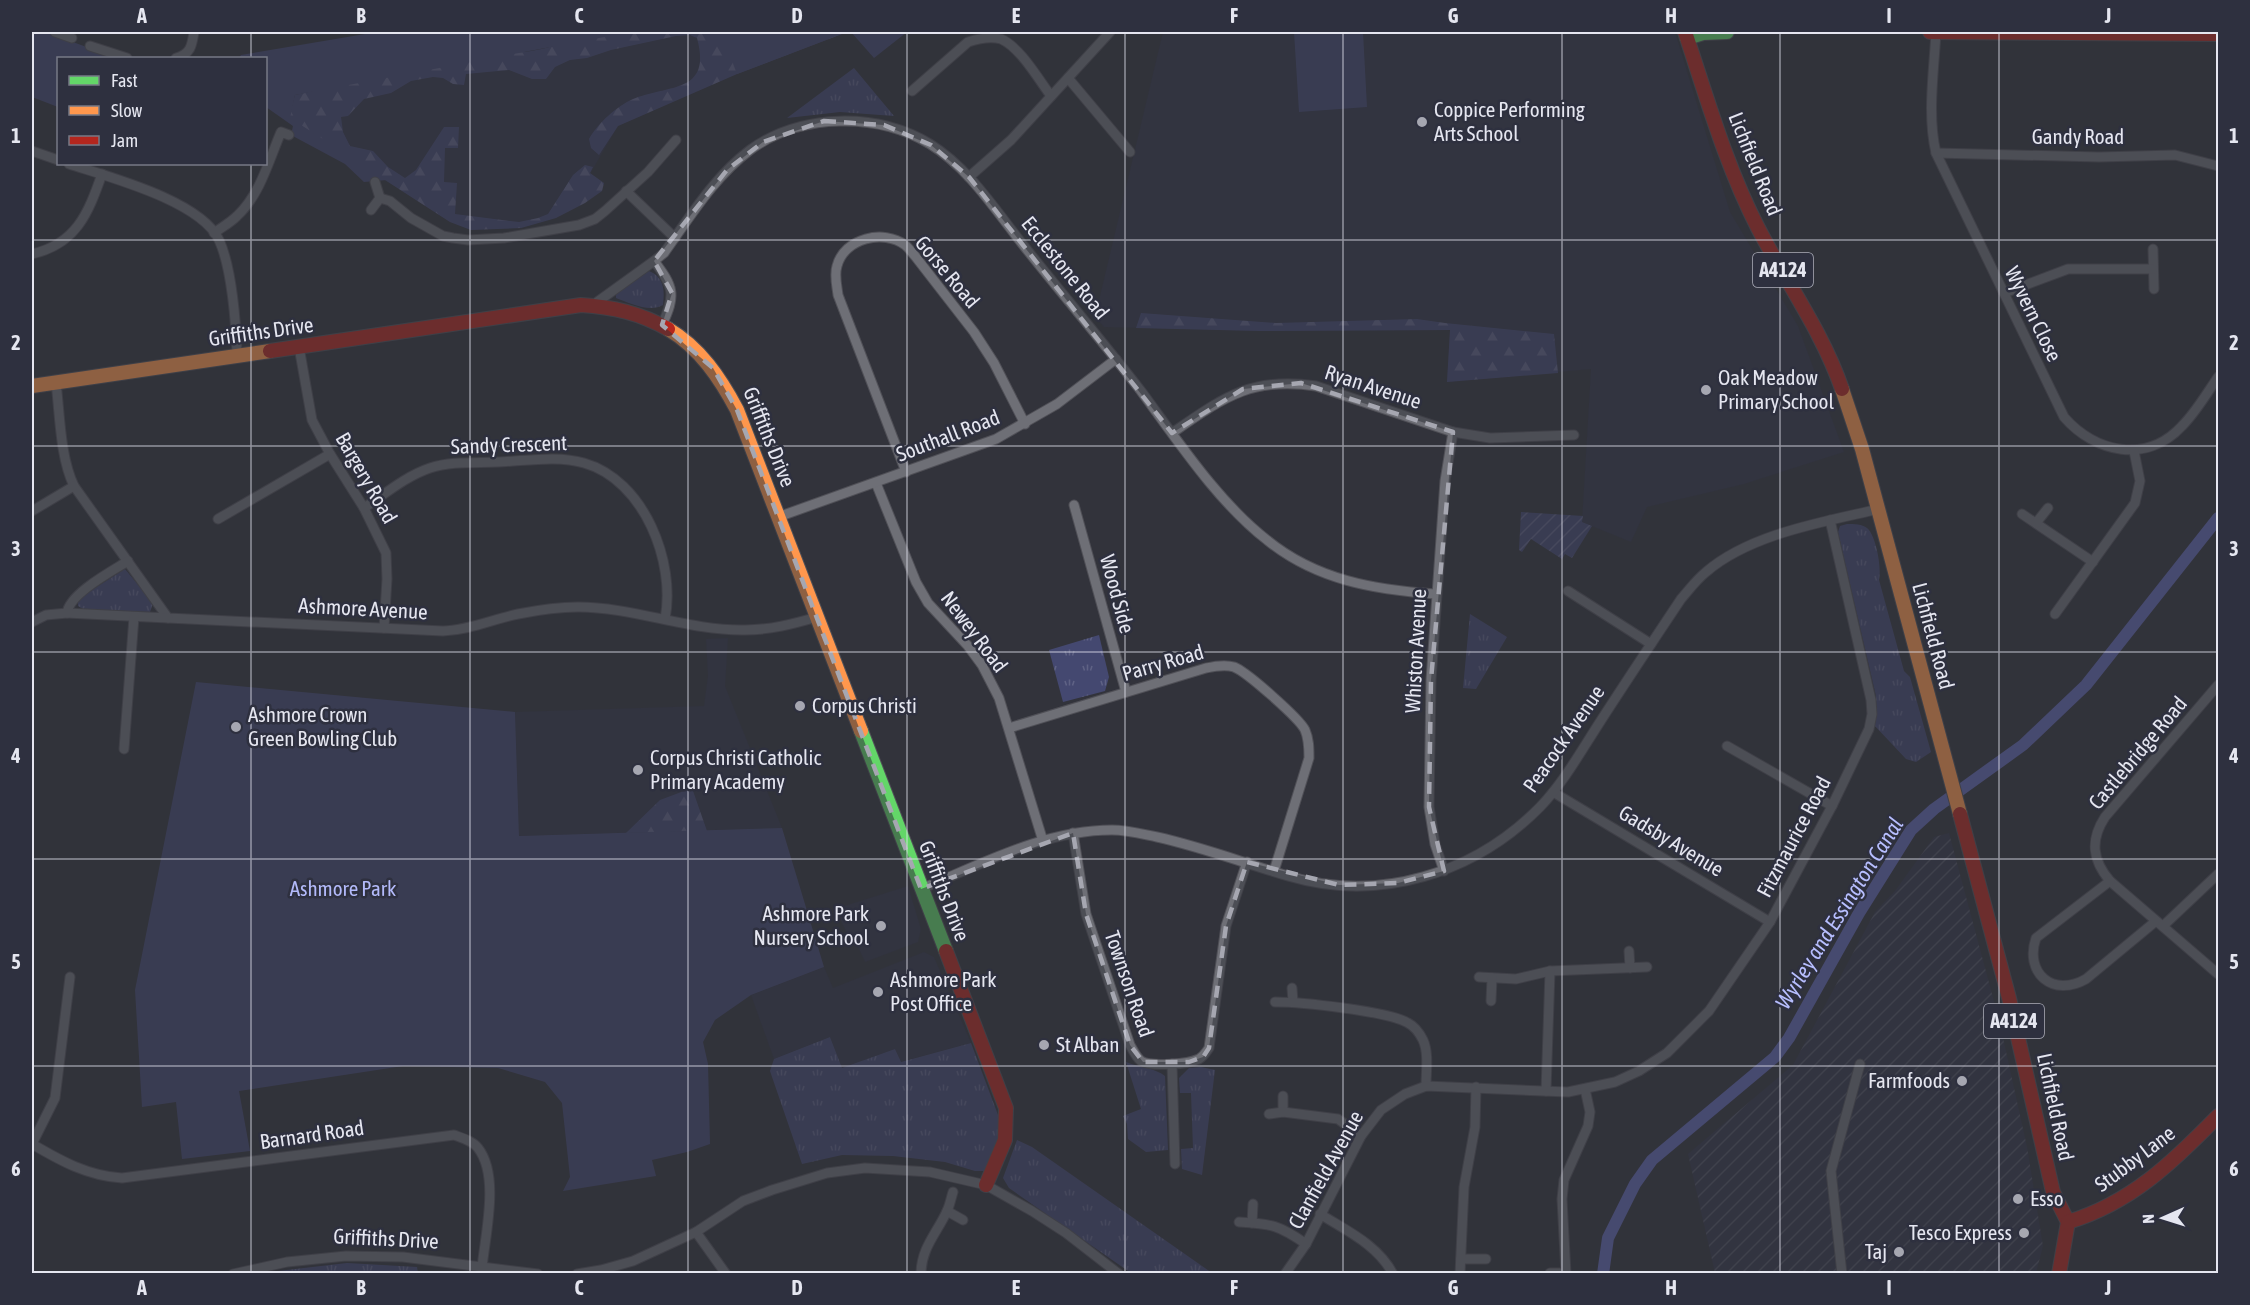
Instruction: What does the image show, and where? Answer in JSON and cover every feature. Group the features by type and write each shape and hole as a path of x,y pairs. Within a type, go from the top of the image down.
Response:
{"street":[{"path":"55,32 72,38"},
{"path":"178,57 192,47 194,32"},
{"path":"969,177 1011,140 1110,32"},
{"path":"1686,34 1727,32"},
{"path":"1930,32 2218,34"},
{"name":"Wyvern Close","path":"1936,32 1932,120 1932,136 1936,153 2064,417 2072,427 2087,438 2110,447 2134,451"},
{"name":"Lichfield Road","path":"1686,34 1734,178 1759,230 1812,321 1853,419 2009,999 2053,1192 2068,1222"},
{"path":"912,91 968,42 998,38 1008,44 1027,63 1051,96"},
{"path":"90,46 124,57"},
{"path":"1068,78 1130,152"},
{"name":"Ecclestone Road","path":"593,305 664,253 713,186 748,152 763,141 824,121 868,122 900,130 932,145 969,177 1241,519 1291,558 1312,570 1365,586 1436,594"},
{"path":"267,165 281,132 289,135"},
{"path":"380,198 390,201 411,218 443,236 468,240 504,238 588,222 600,215 648,172 675,140"},
{"path":"32,151 57,160"},
{"name":"Gandy Road","path":"1936,153 2099,157 2175,155 2218,166"},
{"path":"72,165 176,202 197,215 214,232 219,240 226,264 237,354"},
{"path":"214,232 238,216 260,181 267,165"},
{"path":"32,254 54,246 73,232 88,211 102,174"},
{"path":"375,182 380,198"},
{"path":"626,191 675,238"},
{"path":"371,210 380,198"},
{"name":"Gorse Road","path":"906,472 838,295 837,265 844,252 867,238 893,240 904,245 915,256 974,332 994,363 1025,424"},
{"path":"2153,249 2154,289"},
{"path":"654,261 666,277 672,293 668,312 662,325"},
{"path":"2004,293 2068,269 2152,268"},
{"name":"Griffiths Drive","path":"32,386 221,359 237,354 593,305 635,314 662,325 700,353 726,387 738,410 1006,1108 1008,1135 986,1185"},
{"name":"Bargery Road","path":"299,347 312,420 330,454 364,508 386,553 384,628"},
{"name":"Southall Road","path":"778,518 996,439 1057,404 1116,359"},
{"path":"2055,614 2135,503 2140,481 2134,451 2151,446 2170,436 2182,426 2218,377"},
{"path":"56,383 66,460 74,486 168,618"},
{"name":"Ryan Avenue","path":"1172,433 1214,404 1243,389 1301,384 1316,386 1452,432 1490,438 1574,435"},
{"name":"Whiston Avenue","path":"1444,871 1435,844 1430,807 1431,680 1445,481 1452,432"},
{"path":"218,519 330,454"},
{"name":"Sandy Crescent","path":"364,508 416,474 441,465 558,459 594,466 630,490 646,514 659,550 668,587 665,619"},
{"name":"Newey Road","path":"876,483 916,582 928,603 968,646 982,665 999,698 1043,841"},
{"path":"32,511 74,486"},
{"name":"Wood Side","path":"1074,505 1126,692"},
{"path":"2036,523 2048,508"},
{"name":"Peacock Avenue","path":"921,889 1043,841 1072,834 1112,830 1134,832 1196,846 1318,883 1359,886 1398,883 1444,871 1501,841 1522,824 1553,792 1681,599 1695,582 1722,560 1756,543 1830,520 1879,509"},
{"path":"2022,514 2093,562"},
{"name":"Fitzmaurice Road","path":"1585,1089 1623,1078 1667,1053 1709,1011 1770,922 1832,806 1869,729 1872,714 1870,700 1830,520"},
{"path":"67,613 67,608 77,596 128,561"},
{"path":"1568,591 1651,644"},
{"name":"Ashmore Avenue","path":"32,622 46,615 67,613 458,630 518,614 570,607 606,608 744,630 782,627 817,617"},
{"path":"124,749 134,617"},
{"name":"Parry Road","path":"1009,728 1217,666 1234,667 1254,679 1304,728 1309,744 1309,758 1274,871"},
{"name":"Castlebridge Road","path":"2218,685 2099,826 2095,839 2096,859 2100,870 2218,974"},
{"path":"1727,746 1832,806"},
{"name":"Gadsby Avenue","path":"1553,792 1770,922"},
{"name":"Townson Road","path":"1072,834 1086,914 1130,1045 1143,1062 1172,1064 1196,1060 1203,1057 1209,1048 1226,926 1247,862"},
{"path":"2110,880 2036,938 2033,946 2036,963 2047,982 2055,986 2075,986 2086,980 2159,924 2218,874"},
{"path":"1629,951 1630,968"},
{"path":"1479,977 1516,979 1550,972 1647,967"},
{"path":"1546,1091 1550,972"},
{"path":"32,1144 55,1098 70,977"},
{"path":"1491,1000 1492,978"},
{"path":"1292,988 1293,1002"},
{"path":"1275,1002 1293,1002 1378,1014 1406,1021 1413,1026 1423,1041 1426,1086"},
{"path":"1172,1064 1175,1164"},
{"path":"1842,1274 1831,1171 1860,1064"},
{"name":"Clanfield Avenue","path":"1285,1274 1306,1244 1361,1136 1381,1110 1405,1094 1426,1086 1568,1092 1585,1089"},
{"path":"1460,1274 1464,1187 1475,1126 1476,1087"},
{"path":"1550,1273 1566,1273 1562,1199 1564,1180 1588,1126 1590,1113 1585,1089"},
{"path":"1283,1096 1283,1112"},
{"path":"1269,1114 1283,1112 1338,1119 1361,1136"},
{"name":"Stubby Lane","path":"2068,1222 2119,1202 2186,1148 2218,1116"},
{"name":"Barnard Road","path":"32,1144 72,1167 108,1177 122,1178 454,1135 478,1147 487,1166 490,1190 482,1268"},
{"path":"577,1274 633,1261 696,1232 743,1201 828,1173 865,1168 904,1169 986,1185 1066,1233 1119,1274"},
{"path":"921,1274 921,1261 926,1246 947,1211 953,1192"},
{"path":"1252,1223 1253,1204"},
{"path":"947,1211 963,1220"},
{"path":"1320,1214 1362,1240 1384,1258 1393,1274"},
{"path":"1239,1222 1270,1224 1287,1230 1306,1244"},
{"path":"2059,1274 2068,1222"},
{"path":"696,1232 726,1274"},
{"name":"Griffiths Drive","path":"233,1274 286,1262 346,1256 403,1257 538,1274"},
{"path":"1461,1259 1486,1259"}],"highlighted area":[{"path":"824,121 884,125 931,145 969,177 1172,433 1243,389 1301,383 1453,432 1431,680 1429,807 1444,871 1398,883 1339,885 1247,862 1226,926 1209,1048 1203,1057 1189,1062 1143,1062 1130,1045 1086,914 1073,833 921,889 737,410 713,368 662,325 672,293 654,261 727,170 763,142"}],"shaded area":[{"path":"631,32 721,32 737,74 618,126 577,196 556,218 521,228 471,230 450,222 289,118 295,95"},
{"name":"Coppice Performing Arts School","path":"1163,32 1675,32 1730,212 1798,326 1844,452 1744,484 1647,507 1631,542 1582,522 1591,369 1447,382 1450,330 1260,331 1104,327 1095,317"},
{"name":"Corpus Christi Catholic Primary Academy","path":"728,638 725,686 782,828 519,836 515,712 704,706 708,676 706,639"},
{"path":"1949,833 2000,1024 2027,1147 2043,1246 2036,1273 1715,1273 1688,1154 1793,1065 1875,912 1895,891 1934,837"},
{"name":"Ashmore Park Nursery School","path":"908,886 921,929 918,942 865,962 855,940 847,933 835,909"},
{"path":"924,952 934,957 971,1043 900,1062 895,1049 842,1069 830,1037 774,1059 751,995 824,967 833,988"}],"green space":[{"path":"32,32 45,32 114,57 57,57 57,107 32,97"},
{"path":"377,32 631,32 295,95 290,118 387,180 364,182 345,164 291,135 293,126 267,108 267,57 240,57"},
{"path":"596,32 847,32 737,74 618,126 599,155 591,148 589,139 597,127 614,111 633,99 673,88 693,78 698,69 700,56 697,38 690,35 676,36 611,50 587,58 570,60 555,67 546,79 532,79 509,70 466,74 464,85 433,77 411,81 391,93 364,99 348,116 341,117 343,132 350,146 373,151 388,167 405,178 416,170 444,127 459,127 458,148 445,148 444,182 457,183 455,214 519,222 538,218 548,214 573,175 585,165 593,167 590,173 604,183 602,191 585,203 556,218 521,228 471,230 450,222 289,118 295,95 500,50 523,52 535,50"},
{"path":"721,32 847,32 737,74"},
{"path":"851,32 907,32 874,58"},
{"path":"1294,32 1363,32 1367,107 1299,112"},
{"path":"854,68 894,116 840,112 787,118"},
{"path":"649,271 661,280 664,294 663,305 646,308 616,298 616,294"},
{"path":"1141,313 1276,323 1417,319 1554,334 1558,373 1447,382 1450,330 1260,331 1136,328"},
{"path":"1521,512 1583,516 1582,522 1592,526 1572,558 1565,554 1562,559 1531,539 1522,552 1519,550"},
{"path":"1847,524 1867,528 1876,545 1880,568 1879,580 1904,671 1910,677 1931,752 1916,762 1906,759 1875,726 1876,696 1838,532 1840,526"},
{"path":"125,569 153,603 150,612 83,609 78,606 78,599"},
{"path":"1470,614 1507,637 1476,689 1463,688"},
{"path":"1099,635 1109,677 1105,691 1063,702 1049,650"},
{"name":"Ashmore Park","path":"196,682 515,712 519,836 782,828 824,967 751,995 715,1020 703,1042 708,1064 710,1144 652,1160 656,1176 563,1191 570,1177 562,1103 545,1082 498,1068 403,1066 239,1091 250,1151 182,1159 176,1102 142,1107 135,990"},
{"path":"692,788 707,831 626,833 660,800"},
{"path":"830,1037 842,1068 895,1049 901,1062 971,1043 998,1115 1000,1134 985,1171 975,1171 945,1162 893,1156 842,1155 802,1164 770,1071 774,1059"},
{"path":"1126,1062 1165,1076 1168,1150 1146,1152 1128,1139 1127,1124 1123,1116 1141,1109"},
{"path":"1201,1067 1215,1070 1202,1175 1182,1169 1181,1149 1193,1148 1191,1093 1180,1093 1179,1078 1189,1068"},
{"path":"1017,1140 1032,1147 1212,1273 1131,1273 1009,1188 1003,1178"},
{"path":"347,1263 417,1267 418,1273 278,1273 278,1271"}],"waterway":[{"name":"Wyrley and Essington Canal","path":"1603,1274 1608,1238 1635,1184 1652,1160 1775,1057 1789,1038 1859,913 1911,830 1934,809 2023,745 2086,685 2218,518"}],"traffic: fast":[{"path":"1687,38 1703,33 1727,32"},
{"path":"861,731 946,951"}],"traffic: slow":[{"path":"668,329 690,345 708,365 737,410 861,731"},
{"path":"32,386 270,351"},
{"path":"1842,389 1862,449 1960,814"}],"traffic: jam":[{"path":"1685,32 1736,180 1758,228 1814,327 1842,389"},
{"path":"1930,32 2218,34"},
{"path":"270,351 581,305 626,312 668,329"},
{"path":"1960,814 2009,998 2053,1192 2068,1222 2059,1274"},
{"path":"946,951 1006,1108 1005,1140 986,1185"},
{"path":"2068,1222 2112,1204 2150,1179 2218,1116"}],"place":[{"name":"Coppice Performing Arts School","path":"1422,122"},
{"name":"Oak Meadow Primary School","path":"1706,390"},
{"name":"Corpus Christi","path":"800,706"},
{"name":"Ashmore Crown Green Bowling Club","path":"236,727"},
{"name":"Corpus Christi Catholic Primary Academy","path":"638,770"},
{"name":"Ashmore Park Nursery School","path":"881,926"},
{"name":"Ashmore Park Post Office","path":"878,992"},
{"name":"St Alban","path":"1044,1045"},
{"name":"Farmfoods","path":"1962,1081"},
{"name":"Esso","path":"2018,1199"},
{"name":"Tesco Express","path":"2024,1233"},
{"name":"Taj","path":"1899,1252"}]}
